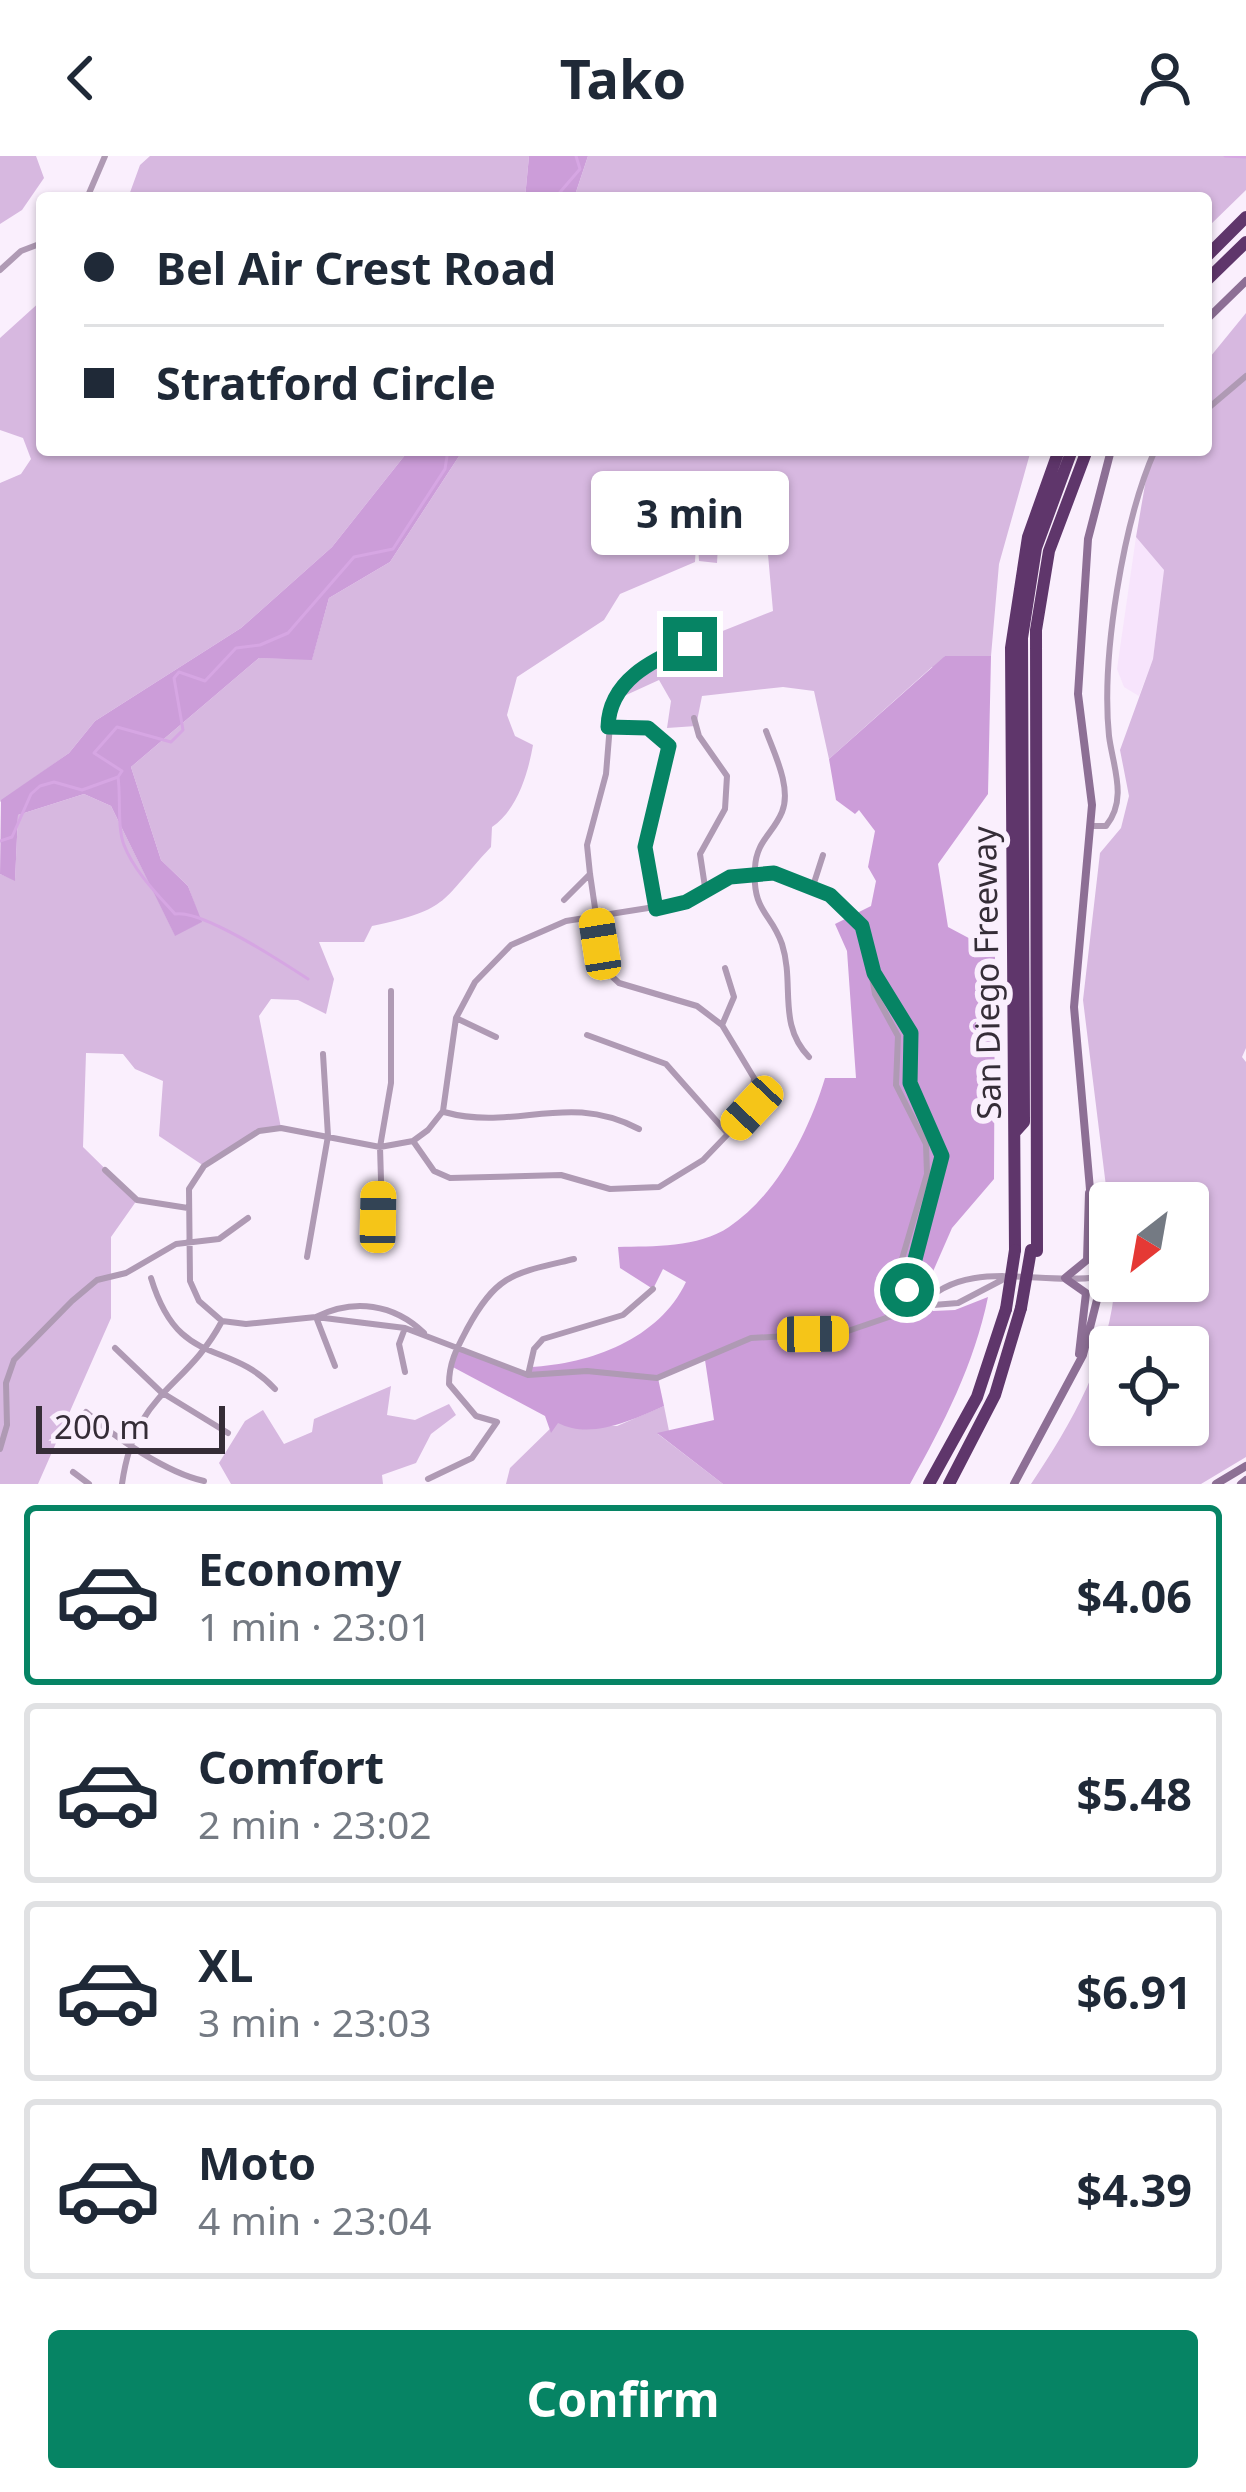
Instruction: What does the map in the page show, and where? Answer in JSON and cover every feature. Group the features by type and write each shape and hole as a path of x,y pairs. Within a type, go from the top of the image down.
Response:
{"highway":[{"path":"1212,251 1246,217"},
{"path":"1212,266 1246,232"},
{"path":"1212,275 1246,242"},
{"path":"1212,285 1246,252"},
{"name":"San Diego Freeway","path":"929,1484 977,1397 1006,1309 1016,1250 1011,648 1028,538 1057,456"},
{"path":"1014,1133 1024,1122 1022,638 1036,548 1076,456"},
{"name":"San Diego Freeway","path":"954,1484 1004,1391 1034,1250 1036,630 1049,551 1077,456"}],"main road":[{"path":"1212,314 1246,280"},
{"path":"1092,1182 1074,992 1090,826 1080,659 1090,522 1109,456"},
{"path":"1077,1367 1087,1299 1084,1289 1066,1278 1087,1260 1091,1174"},
{"path":"1015,1484 1077,1367 1097,1302"},
{"path":"1216,1484 1246,1466"}],"street":[{"path":"90,192 105,156"},
{"path":"0,270 21,251 36,245"},
{"path":"1212,405 1246,376"},
{"path":"1090,826 1110,822 1119,801 1108,730 1110,673 1128,532 1153,456"},
{"path":"413,1141 434,1171 450,1178 561,1174 635,1191 677,1179 752,1108 754,1078 722,1025 677,998 619,983 604,969 590,874 587,845 606,774 612,700 620,688 690,644"},
{"path":"694,718 699,736 727,776 725,809 700,854 705,887"},
{"path":"608,727 648,728 664,736 670,752 645,847 656,909"},
{"path":"766,731 784,788 784,810 756,847 758,910 783,950 793,1040 809,1057"},
{"path":"813,886 824,855"},
{"path":"564,900 590,874"},
{"path":"899,1313 892,1293 929,1157 896,1085 898,1036 875,994 862,926 844,904 792,876 754,875 705,887 686,902 566,921 511,944 475,982 456,1018 443,1111 413,1141 380,1148 280,1128 259,1131 205,1166 189,1189 190,1282 199,1301 222,1321 247,1324 316,1317 405,1328 528,1375 587,1371 658,1378 752,1338 842,1333 921,1306 947,1306 1002,1280"},
{"path":"722,1025 734,997 725,968"},
{"path":"874,973 911,1033 910,1083 942,1156 907,1290 921,1306"},
{"path":"382,1245 380,1148 391,1083 391,991"},
{"path":"456,1018 496,1037"},
{"path":"586,1035 666,1064 728,1134"},
{"path":"307,1257 328,1136 323,1054"},
{"path":"443,1111 471,1119 585,1109 608,1113 639,1130"},
{"path":"105,1170 137,1200 188,1208"},
{"path":"0,1449 7,1425 6,1383 14,1360 97,1280 126,1273 161,1250 219,1239 248,1218"},
{"path":"428,1479 472,1458 497,1422 476,1416 449,1384 458,1347 495,1283 574,1259"},
{"path":"921,1306 940,1288 965,1277 1089,1277"},
{"path":"965,1277 973,1296"},
{"path":"151,1278 162,1313 206,1350 266,1378 275,1389"},
{"path":"940,1288 947,1306"},
{"path":"528,1375 534,1349 543,1339 623,1316 653,1289"},
{"path":"316,1317 345,1306 375,1306 403,1317 426,1336"},
{"path":"316,1317 335,1366"},
{"path":"122,1484 128,1443 161,1392 206,1350 222,1321"},
{"path":"405,1328 399,1343 405,1372"},
{"path":"115,1348 161,1392 228,1433"},
{"path":"86,1412 185,1477 204,1481"},
{"path":"73,1472 89,1484"}],"shaded area":[{"path":"0,156 36,156 44,178 22,210 0,224"},
{"path":"150,156 529,156 526,192 130,192 140,165"},
{"path":"529,156 588,156 576,192 526,192"},
{"path":"588,156 1246,156 1246,190 1212,223 1212,192 576,192"},
{"path":"36,305 36,456 404,456 332,547 241,628 95,721 69,753 0,802 0,483 21,474 31,459 23,438 0,430 0,338"},
{"path":"1246,313 1246,1048 1242,1057 1246,1062 1246,1457 1201,1484 1031,1484 1089,1382 1089,1446 1209,1446 1209,1326 1108,1326 1113,1302 1209,1302 1209,1182 1105,1182 1083,1000 1100,853 1121,828 1129,796 1120,750 1153,659 1164,570 1136,537 1150,456 1212,456 1212,355"},
{"path":"404,456 459,456 390,562 329,598 312,660 259,658 131,767 161,860 188,886 202,922 175,936 111,806 84,794 18,815 15,881 0,874 1,800 69,753 95,721 241,628 332,547"},
{"path":"459,456 1029,456 999,564 991,656 945,656 938,669 932,667 829,759 814,691 783,687 702,696 696,726 667,728 671,701 659,680 624,696 620,688 690,644 773,611 766,532 719,528 717,563 699,561 697,527 695,562 620,594 604,620 517,677 507,715 515,736 533,745 515,801 492,827 491,847 431,908 372,926 364,942 319,942 334,979 326,1014 298,1000 271,999 259,1016 281,1128 259,1131 204,1166 159,1136 163,1081 135,1069 123,1054 86,1053 83,1147 137,1200 111,1237 111,1318 38,1484 0,1484 0,874 15,880 18,815 84,794 111,806 175,935 201,922 188,886 161,860 131,767 259,658 312,659 329,598 390,562"},
{"path":"1136,537 1164,570 1153,659 1139,696 1124,687 1117,669"},
{"path":"945,656 991,656 988,794 938,864 948,927 995,952 994,1179 952,1228 924,1292 933,1311 955,1310 988,1297 966,1370 935,1439 910,1484 723,1484 657,1433 714,1420 705,1360 658,1378 664,1406 598,1429 558,1423 551,1433 545,1416 449,1365 458,1347 528,1375 530,1367 599,1354 641,1333 674,1302 686,1282 663,1269 653,1289 620,1268 618,1247 689,1242 729,1227 762,1198 789,1160 825,1078 856,1078 847,951 835,924 871,906 876,881 868,867 875,831 859,810 855,814 836,800 829,759"},
{"path":"391,1386 387,1415 415,1420 449,1404 456,1415 431,1434 416,1463 382,1475 383,1484 231,1484 219,1463 245,1421 263,1410 284,1444 312,1432 314,1419"},
{"path":"664,1406 669,1431 658,1434 723,1484 506,1484 510,1468 557,1422 617,1426"}],"waterway":[{"path":"560,192 580,169 576,156"},
{"path":"1225,156 1246,157"},
{"path":"0,841 12,837 31,794 40,786 54,782 82,790 118,777 122,771 94,753 117,727 171,742 183,730 174,678 179,672 205,681 236,648 260,645 288,633 354,557 393,549 445,469 447,456"},
{"path":"118,777 121,830 128,855 175,914 222,928 308,979"}],"route":[{"path":"690,644 633,676 612,700 608,716 608,727 658,731 669,746 645,847 656,909 686,902 705,887 730,877 774,873 792,876 830,895 862,926 874,973 911,1033 910,1083 939,1139 942,1156 907,1290"}]}
